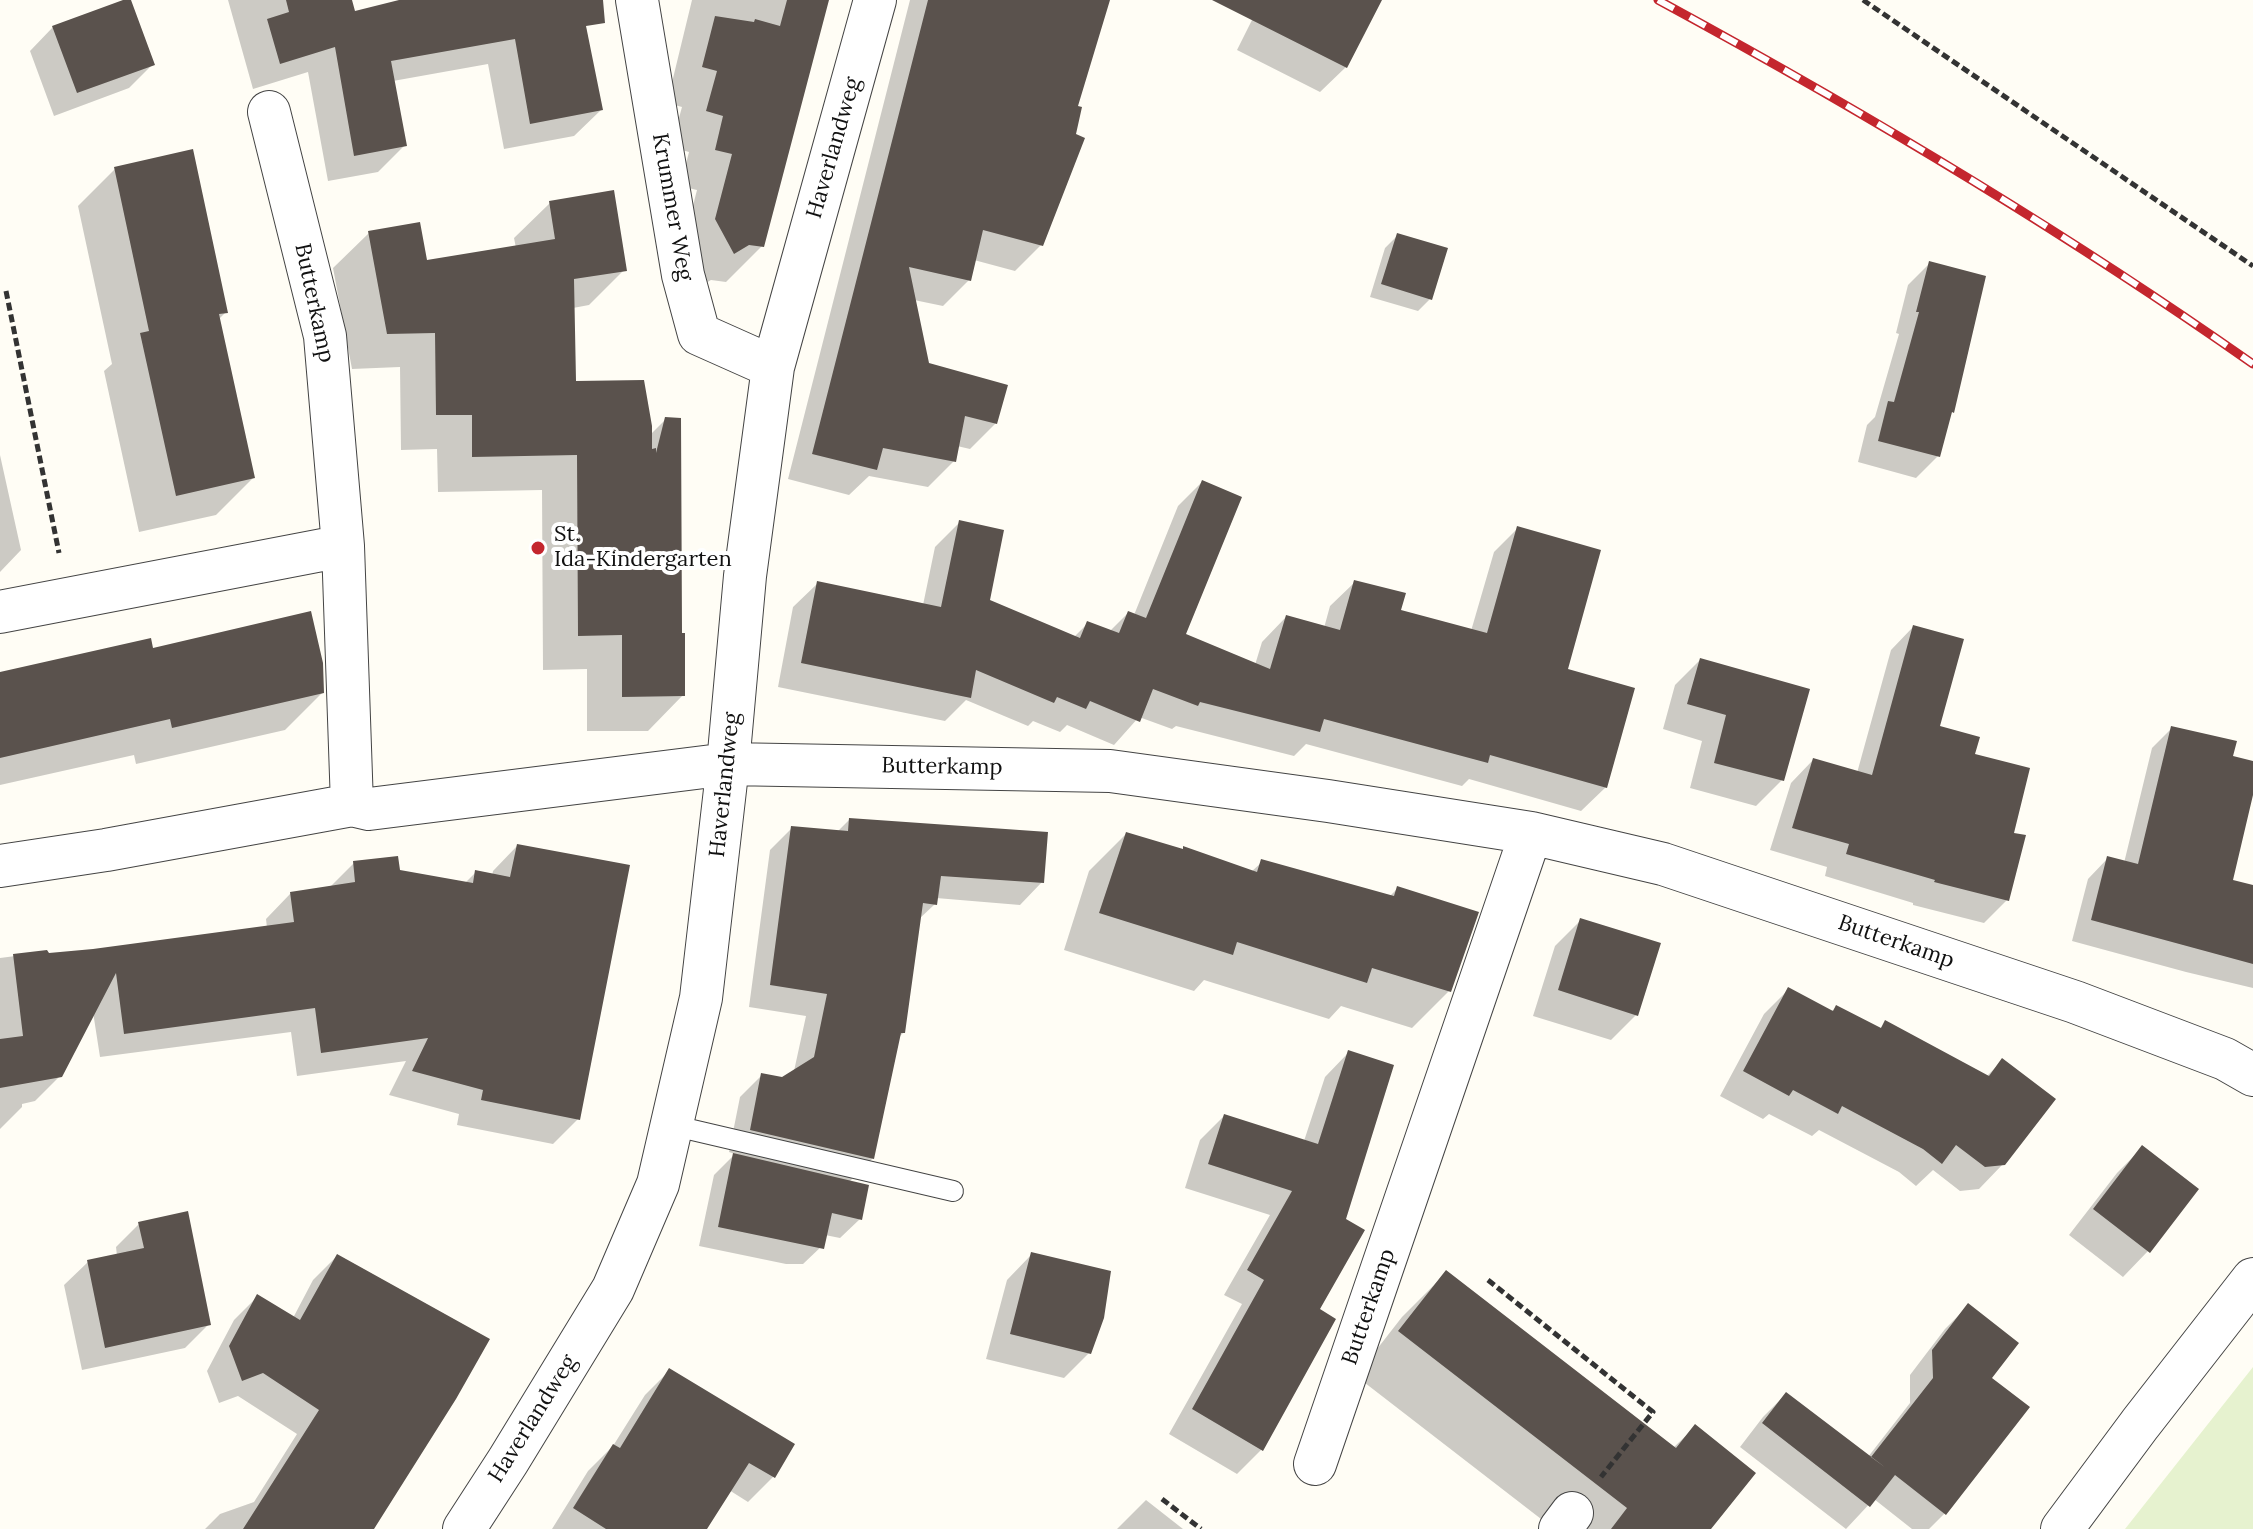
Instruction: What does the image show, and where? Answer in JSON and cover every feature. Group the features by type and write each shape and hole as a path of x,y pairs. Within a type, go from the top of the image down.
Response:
{"street":[{"name":"Krummer Weg","path":"637,0 683,275 699,334 773,367"},
{"name":"Haverlandweg","path":"464,1529 613,1289 658,1184 701,998 728,764 745,576 773,367 875,0"},
{"name":"Butterkamp","path":"269,112 325,336 343,546 352,805"},
{"path":"0,612 343,546"},
{"name":"Butterkamp","path":"0,866 352,805 369,809 728,764 1110,771 1531,833 1663,864 2075,1002 2225,1059 2253,1075"},
{"name":"Butterkamp","path":"1315,1464 1531,833"},
{"path":"2062,1529 2253,1279"}],"lane":[{"path":"671,1125 953,1191"}],"path":[{"path":"1863,0 2253,266"},
{"path":"6,291 68,598"},
{"path":"1488,1280 1653,1412 1566,1521"},
{"path":"1162,1499 1201,1529"}],"green space":[{"path":"2253,1367 2253,1529 2125,1529"}],"building":[{"path":"123,0 131,0 155,65 77,93 52,26"},
{"path":"286,0 352,0 355,11 399,0 603,0 605,23 586,26 603,110 530,124 515,39 391,61 407,146 354,156 335,47 280,64 267,19 289,12"},
{"path":"787,0 829,0 764,247 749,245 734,254 715,219 732,154 715,150 723,116 706,111 717,71 702,67 715,16 754,22 755,19 780,26"},
{"path":"928,0 1110,0 1078,106 1082,107 1076,134 1085,138 1043,246 983,230 971,281 909,267 929,363 1008,385 997,424 965,416 956,462 883,448 877,470 812,454"},
{"path":"1212,0 1382,0 1347,68"},
{"path":"193,149 228,313 219,314 255,478 176,496 140,333 149,331 114,167"},
{"path":"614,190 627,271 574,279 576,381 644,380 652,426 652,449 656,448 656,453 665,417 681,418 685,696 622,697 622,635 578,636 577,455 472,457 472,415 436,415 435,333 387,334 368,231 420,222 427,260 555,239 549,201"},
{"path":"1397,233 1448,248 1432,300 1381,284"},
{"path":"1929,261 1986,276 1954,413 1940,457 1878,441 1888,401 1894,402 1919,312 1916,312"},
{"path":"1202,480 1242,497 1186,634 1270,669 1286,615 1340,630 1354,580 1406,593 1401,610 1487,633 1517,526 1601,550 1568,669 1635,688 1607,788 1490,755 1488,763 1324,719 1320,732 1200,702 1198,706 1153,689 1140,722 1090,701 1086,709 1057,697 1054,703 976,670 971,698 801,663 817,581 941,607 959,520 1004,530 990,600 1080,638 1087,621 1119,633 1128,611 1146,618"},
{"path":"311,611 323,663 324,693 172,728 170,719 0,758 0,672 151,638 153,648"},
{"path":"1913,625 1964,639 1940,726 1980,737 1975,754 2030,768 2014,833 2026,835 2009,901 1934,882 1846,854 1849,844 1792,828 1813,758 1872,775"},
{"path":"1700,658 1810,689 1784,781 1714,763 1726,715 1687,704"},
{"path":"2171,726 2237,741 2233,756 2253,761 2253,795 2233,880 2253,885 2253,964 2091,920 2107,856 2138,864"},
{"path":"849,818 1048,832 1044,883 941,876 937,905 923,903 905,1033 901,1033 874,1159 750,1130 761,1073 782,1077 814,1057 827,994 770,985 791,826 848,831"},
{"path":"1126,832 1183,849 1183,846 1257,872 1261,859 1394,896 1397,886 1479,912 1451,992 1372,968 1367,983 1237,942 1233,955 1099,913"},
{"path":"517,844 630,865 580,1120 481,1100 483,1090 412,1071 428,1038 321,1053 315,1008 124,1034 116,973 62,1077 0,1088 0,1039 23,1036 13,954 93,949 294,922 290,892 355,882 353,861 398,856 400,870 473,883 475,870 510,877"},
{"path":"1580,918 1661,943 1638,1016 1558,990"},
{"path":"1788,987 1833,1011 1836,1005 1881,1028 1885,1020 1989,1076 2002,1058 2056,1099 2005,1165 1985,1167 1956,1145 1942,1164 1923,1149 1842,1106 1838,1114 1793,1090 1789,1096 1743,1071"},
{"path":"1348,1050 1394,1065 1346,1219 1365,1230 1320,1309 1336,1319 1263,1451 1192,1409 1264,1280 1247,1270 1292,1191 1208,1164 1224,1114 1318,1144"},
{"path":"2142,1145 2199,1189 2150,1253 2093,1209"},
{"path":"733,1153 869,1185 862,1220 832,1213 824,1249 718,1227"},
{"path":"188,1211 211,1325 105,1348 87,1260 144,1248 138,1222"},
{"path":"1031,1252 1111,1271 1104,1318 1091,1354 1010,1334"},
{"path":"337,1254 490,1339 374,1529 243,1529 319,1410 263,1373 242,1381 229,1346 257,1294 300,1320"},
{"path":"1446,1270 1676,1448 1695,1424 1756,1473 1711,1529 1611,1529 1627,1508 1398,1331"},
{"path":"1968,1303 2019,1343 1992,1378 2030,1407 1946,1515 1895,1475 1870,1507 1762,1423 1786,1392 1871,1457 1933,1378 1932,1350"},
{"path":"669,1368 795,1444 775,1478 749,1463 707,1529 606,1529 573,1508 613,1444 620,1448"}],"railway":[{"path":"1658,0 1961,173 2108,266 2253,364"}],"place":[{"name":"St. Ida-Kindergarten","path":"538,548"}]}
